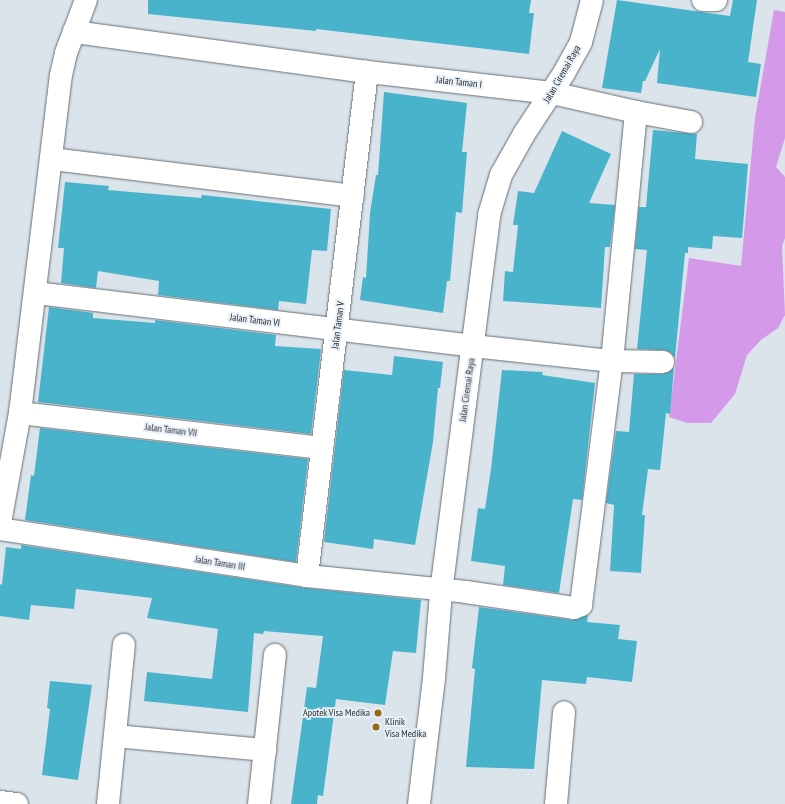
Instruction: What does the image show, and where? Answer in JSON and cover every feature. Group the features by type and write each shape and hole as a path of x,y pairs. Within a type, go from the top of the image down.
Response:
{"street":[{"path":"0,523 20,413 62,75 74,32 86,0"},
{"name":"Jalan Ciremai Raya","path":"419,804 434,678 441,592 489,215 502,175 524,134 552,93 581,42 592,0"},
{"path":"703,0 716,0"},
{"name":"Jalan Taman I","path":"74,32 367,72 552,93 636,112 691,122"},
{"name":"Jalan Taman V","path":"307,576 338,331 367,72"},
{"path":"612,361 636,112"},
{"path":"52,159 353,196"},
{"name":"Jalan Taman VI","path":"36,293 338,331 473,346 612,361 663,362"},
{"name":"Jalan Taman III","path":"0,529 307,576 441,592 466,592 574,608 581,605 612,361"},
{"name":"Jalan Taman VII","path":"20,413 322,448"},
{"path":"108,804 124,645"},
{"path":"259,804 275,655"},
{"path":"556,804 564,712"},
{"path":"116,736 265,750"},
{"path":"0,802 17,804"}],"shaded area":[{"path":"774,10 785,12 785,138 776,167 785,177 785,238 782,246 785,315 778,328 761,340 747,355 735,394 711,423 687,423 669,417 689,258 741,266 755,118"}],"building":[{"path":"148,0 531,0 529,13 534,13 529,54 316,29 316,31 148,14"},
{"path":"617,0 730,16 733,0 757,0 748,62 761,64 756,97 657,83 660,49 645,81 643,81 641,93 602,88"},
{"path":"384,92 467,103 462,152 467,152 462,213 456,212 450,281 447,281 443,313 360,300 363,277 366,278 370,213 376,175 378,175"},
{"path":"653,130 697,134 695,159 748,164 742,238 713,236 712,249 688,247 688,253 685,253 675,358 670,352 664,350 637,349 647,250 635,249 639,207 646,207"},
{"path":"562,131 611,154 589,203 615,205 610,247 605,247 601,308 503,301 505,271 513,272 518,225 513,225 518,191 534,193"},
{"path":"65,182 109,186 108,190 201,198 202,195 331,209 327,251 312,250 306,304 279,301 278,310 158,295 159,281 98,271 96,288 61,283 64,248 58,248"},
{"path":"49,307 93,313 93,318 155,323 155,320 276,335 275,346 321,349 311,434 38,402"},
{"path":"394,356 443,362 440,388 438,388 433,442 415,545 374,539 373,549 324,542 344,370 392,375"},
{"path":"674,368 670,414 666,413 660,470 648,469 642,515 645,515 641,573 610,571 614,505 606,503 616,431 629,432 634,374 663,374"},
{"path":"502,370 543,372 542,375 595,383 582,500 573,499 559,593 503,585 505,566 471,561 478,508 485,509"},
{"path":"40,428 308,459 296,562 25,520 31,475 34,476"},
{"path":"21,545 305,588 421,600 416,653 393,651 385,705 336,699 323,796 318,795 317,804 291,804 307,687 316,688 323,636 264,631 263,634 254,633 248,712 144,701 147,672 212,679 218,629 147,618 152,598 76,589 74,609 31,605 29,620 0,616 0,584 2,585 6,547 21,549"},
{"path":"479,607 572,620 588,615 587,622 620,625 618,639 637,641 632,682 587,677 586,684 542,680 534,769 466,767 475,669 472,668"},
{"path":"50,681 92,685 78,780 42,775 50,709 47,708"}],"place":[{"name":"Apotek Visa Medika","path":"378,713"},
{"name":"Klinik Visa Medika","path":"376,727"}]}
